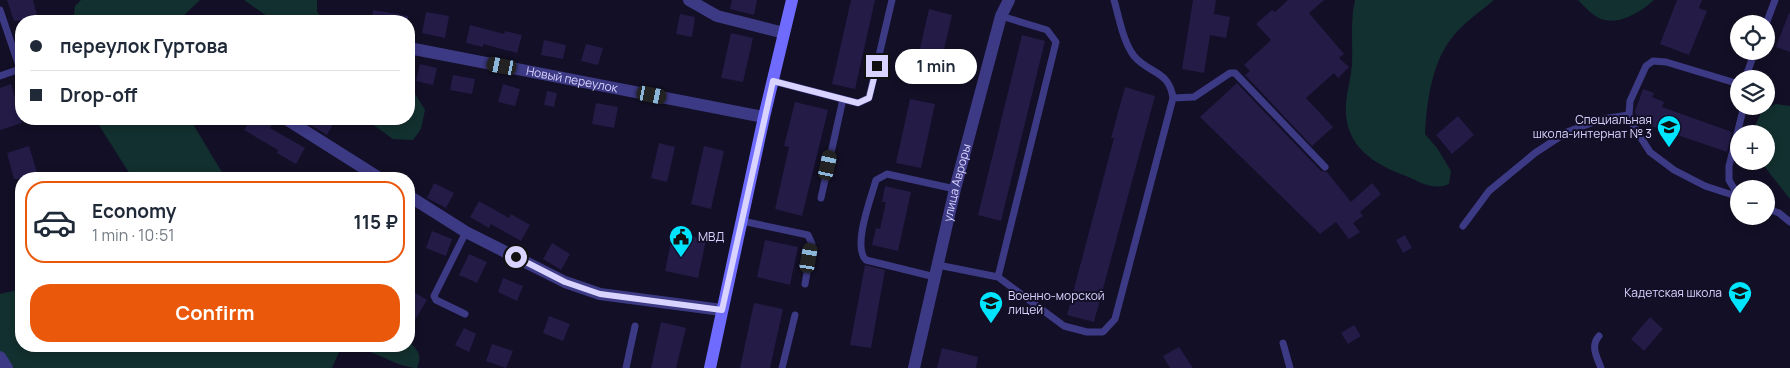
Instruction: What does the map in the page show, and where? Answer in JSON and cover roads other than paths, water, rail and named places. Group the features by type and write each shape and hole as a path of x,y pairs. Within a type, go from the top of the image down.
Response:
{"main road":[{"path":"710,368 764,117 792,0"}],"street":[{"path":"689,0 717,16 784,33"},
{"name":"улица Авроры","path":"914,368 955,189 1001,16 1009,0"},
{"name":"Новый переулок","path":"415,49 764,117"},
{"path":"296,125 370,172"},
{"path":"415,200 466,232 565,282 600,294 722,310"},
{"path":"0,357 7,368"}],"lane":[{"path":"773,81 858,103 869,98 892,0"},
{"path":"955,189 887,174 881,176 876,180 859,244 861,255 866,260 936,271 998,277 1064,326 1087,332 1103,332 1115,319 1173,98 1171,87 1164,76 1134,56 1114,0"},
{"path":"1769,15 1775,0"},
{"path":"0,10 15,54"},
{"path":"998,277 1056,42 1047,30 1001,16"},
{"path":"1730,81 1666,62 1653,61 1646,66 1628,108 1634,127 1650,152 1674,170 1705,186 1730,194"},
{"path":"0,76 15,71"},
{"path":"1173,98 1194,97 1230,73 1235,73 1325,167"},
{"path":"821,198 842,99"},
{"path":"1463,226 1489,191 1543,148 1567,132 1602,120 1629,115"},
{"path":"1730,182 1729,166 1742,115"},
{"path":"1775,211 1790,222"},
{"path":"742,221 808,235 812,244 805,284"},
{"path":"465,314 436,300 434,296 466,232"},
{"path":"782,368 794,315"},
{"path":"626,368 635,326"},
{"path":"1599,336 1595,341 1594,347 1602,368"},
{"path":"1283,343 1290,368"}],"place":[{"name":"Специальная школа-интернат № 3","path":"1669,148"},
{"name":"МВД","path":"681,258"},
{"name":"Кадетская школа","path":"1740,314"},
{"name":"Военно-морской лицей","path":"991,324"}]}
